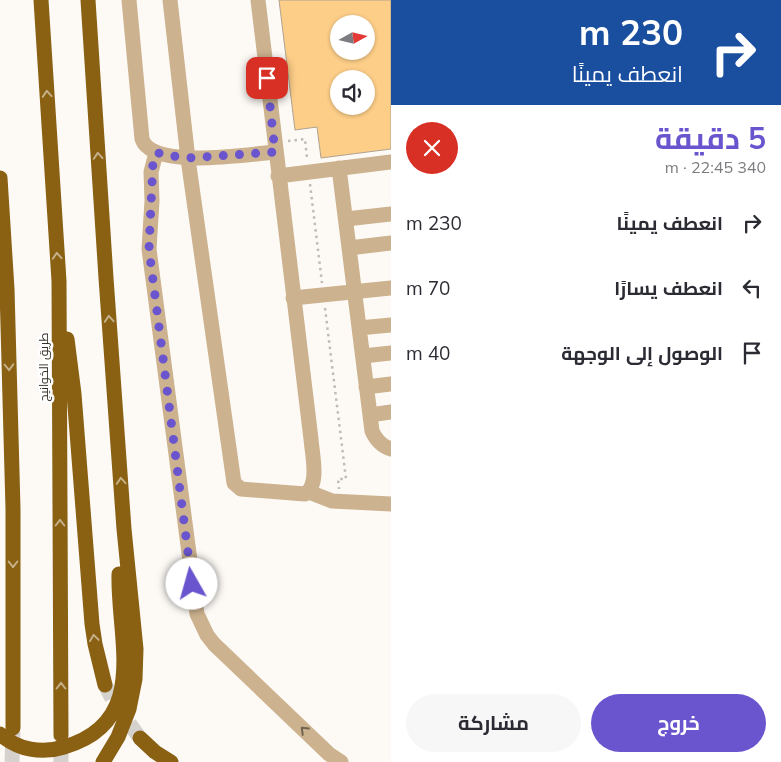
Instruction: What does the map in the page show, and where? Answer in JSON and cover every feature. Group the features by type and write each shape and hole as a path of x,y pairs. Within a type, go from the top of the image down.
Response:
{"highway":[{"name":"طريق الخوانيج","path":"40,0 59,281 61,735"},
{"path":"88,0 106,288 124,529 136,649 135,679 129,709 118,737 103,762"},
{"path":"0,178 7,289 13,510 6,740 24,749 43,750 60,748 79,743 98,730 108,720 118,702 124,676 125,652 119,560 124,529"},
{"path":"59,281 74,394 92,624 96,651 105,685"},
{"path":"140,738 155,752 171,762"}],"lane":[{"path":"129,0 142,139 147,148 159,153"},
{"path":"170,0 187,151 234,482 241,489 300,495 309,492 314,484 311,438 258,0"},
{"path":"275,152 187,151 176,146 159,153 151,172 152,201 149,249 198,614 204,630 214,644 329,754 341,762"},
{"path":"278,176 391,162"},
{"path":"340,168 372,430 375,438 381,444 391,449"},
{"path":"346,219 391,214"},
{"path":"349,248 391,243"},
{"path":"293,298 391,288"},
{"path":"359,328 391,325"},
{"path":"363,356 391,353"},
{"path":"366,387 391,384"},
{"path":"370,415 391,412"},
{"path":"309,492 332,501 391,504"}],"building":[{"path":"279,0 391,0 391,149 321,158 317,127 295,130"}],"tunnel":[{"path":"105,685 115,704 140,738"},
{"path":"12,762 13,732"},
{"path":"61,736 61,762"}],"route":[{"path":"192,584 149,249 152,201 151,172 156,153 178,158 188,158 275,152 267,78"}]}
